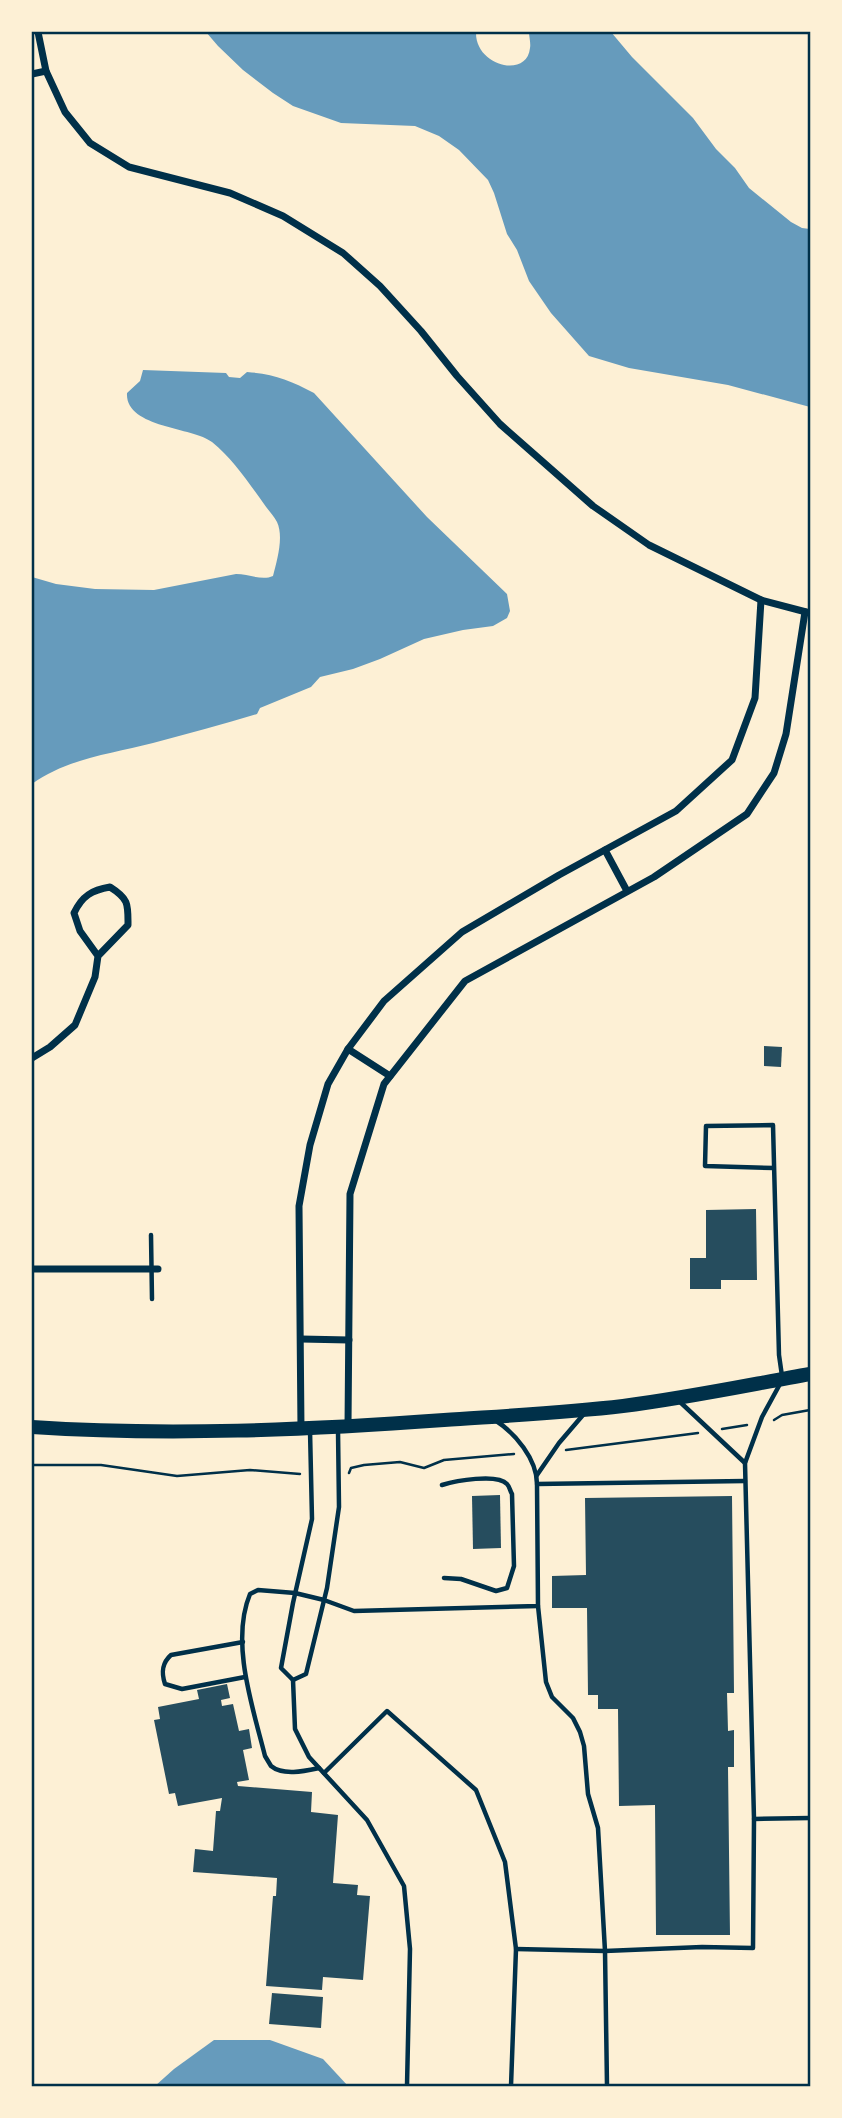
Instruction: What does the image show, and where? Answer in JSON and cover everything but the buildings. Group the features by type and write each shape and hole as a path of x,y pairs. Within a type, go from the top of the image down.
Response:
{"highway":[{"path":"32,1427 79,1430 305,1429 490,1417 589,1409 676,1398 810,1374"}],"street":[{"path":"38,32 46,71 65,112 90,143 130,167 230,193 283,216 343,253 397,304 500,424 593,506 649,545 761,600 808,613 786,734 774,773 747,814 654,877 465,981 384,1084 350,1194 349,1340 343,1427"},
{"path":"32,74 46,71"},
{"path":"305,1429 300,1339 299,1206 310,1145 328,1084 348,1049 384,1001 462,932 676,811 732,760 755,698 761,600"},
{"path":"605,850 627,891"},
{"path":"32,1058 50,1047 75,1025 94,977 98,956 128,925 128,907 123,895 110,887 96,890 80,899 74,913 79,931 98,956"},
{"path":"348,1049 390,1076"},
{"path":"32,1269 155,1269"},
{"path":"300,1339 349,1340"}],"lane":[{"path":"516,1949 654,1951 702,1947 753,1948 754,1819 745,1463 760,1423 782,1379 779,1355 773,1125 706,1126 705,1166 774,1168"},
{"path":"151,1235 155,1269 152,1298"},
{"path":"676,1398 745,1463"},
{"path":"537,1475 589,1409"},
{"path":"490,1417 512,1431 537,1475 538,1606 546,1682 552,1697 573,1718 580,1732 584,1746 588,1794 597,1828 605,1951 607,2087"},
{"path":"293,1680 306,1674 324,1600 338,1507 338,1473 343,1427"},
{"path":"305,1429 311,1474 312,1519 281,1668 293,1680 295,1729 309,1757 367,1820 404,1886 410,1949 407,2087"},
{"path":"442,1485 456,1480 488,1479 508,1484 512,1494 514,1566 507,1588 496,1591 461,1579 444,1578"},
{"path":"537,1484 745,1482"},
{"path":"318,1768 303,1772 290,1771 271,1766 265,1756 245,1677 244,1613 250,1594 258,1590 295,1593 354,1611 538,1606"},
{"path":"243,1642 171,1655 166,1659 162,1670 165,1684 181,1689 245,1677"},
{"path":"324,1773 387,1711 476,1790 505,1862 516,1949 511,2087"},
{"path":"754,1819 810,1818"}],"path":[{"path":"554,1451 760,1423 782,1415 810,1410"},
{"path":"338,1473 349,1473 351,1468 364,1465 408,1462 424,1468 444,1460 526,1453"},
{"path":"32,1465 101,1465 177,1476 250,1471 311,1474"}],"water":[{"path":"206,32 476,32 478,44 484,53 492,60 511,66 527,58 529,32 611,32 693,118 749,188 791,222 810,229 810,407 728,385 629,368 589,356 551,313 529,281 517,250 507,234 488,180 459,150 439,136 415,126 341,123 293,106 243,70"},
{"path":"143,370 226,373 229,377 240,378 247,372 265,374 282,378 314,393 427,517 507,594 510,611 507,618 493,626 424,639 353,669 320,677 311,687 260,708 257,714 75,763 32,784 32,577 56,584 95,589 154,590 236,574 260,578 273,576 280,541 276,520 240,471 212,442 148,420 129,405 127,393 140,381"},
{"path":"214,2040 270,2040 323,2059 348,2086 155,2086"}]}
